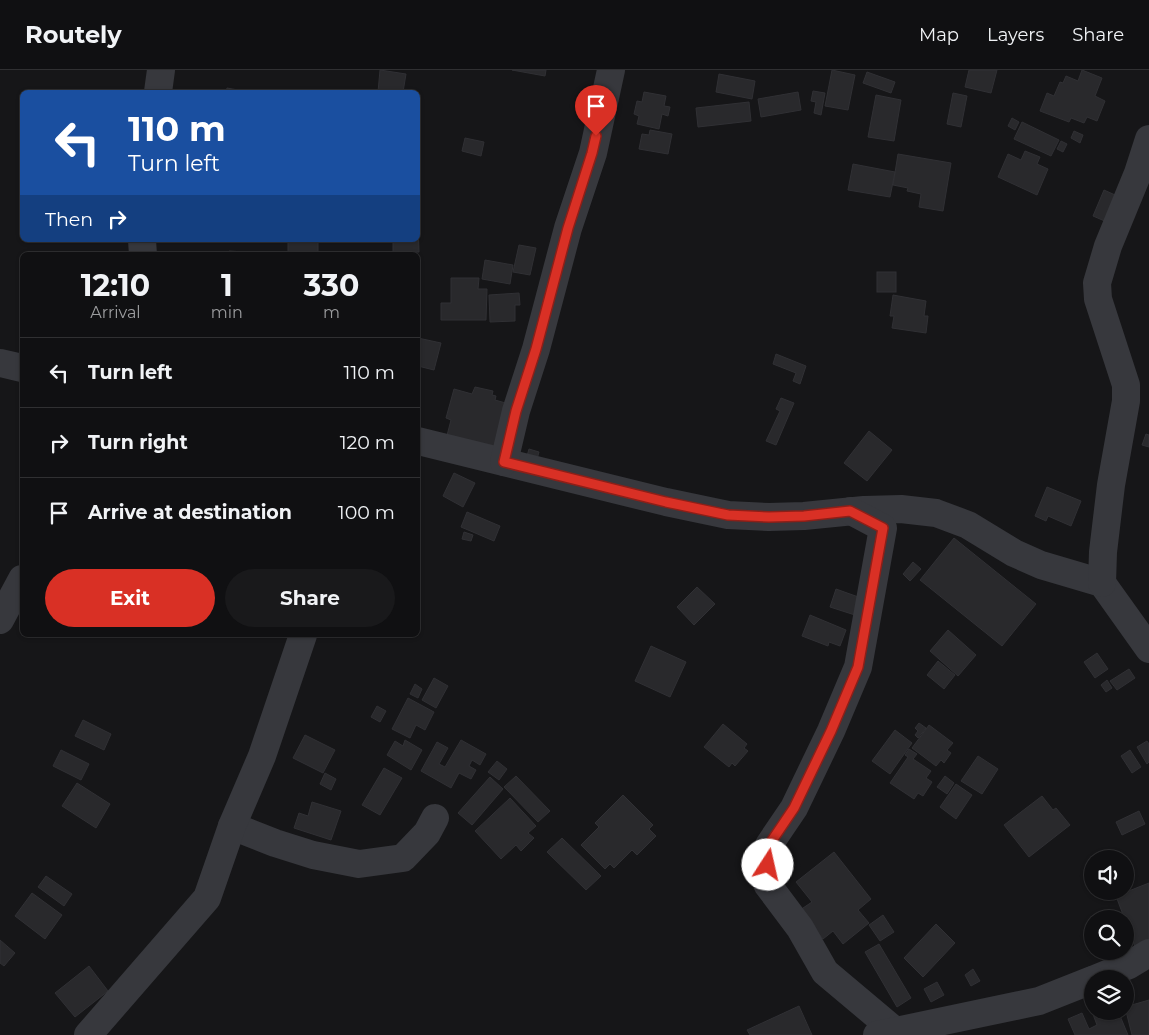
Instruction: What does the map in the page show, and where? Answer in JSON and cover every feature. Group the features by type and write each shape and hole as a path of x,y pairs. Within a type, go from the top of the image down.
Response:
{"street":[{"path":"158,90 161,70"},
{"path":"504,462 516,411 536,349 568,228 592,153 611,70"},
{"path":"1149,138 1138,173 1108,246 1097,283 1098,299 1126,386 1126,401 1111,485 1102,552 1102,583 1149,649"},
{"path":"0,363 20,368"},
{"path":"420,441 666,502 728,515 804,516 850,511 901,509 936,513 968,525 1014,552 1041,565 1102,583"},
{"path":"850,511 883,528 858,667 831,731 794,808 769,845 767,884 800,928 825,972 885,1032 1039,1002 1084,983"},
{"path":"0,620 20,583"},
{"path":"88,1035 207,898 232,826 262,756 302,637"},
{"path":"232,826 285,846 359,864 403,858 427,833 435,818"},
{"path":"1116,970 1149,954"}],"building":[{"path":"380,70 406,74 403,90 378,90"},
{"path":"512,70 546,70 545,76"},
{"path":"832,70 855,75 848,110 825,106"},
{"path":"969,70 997,70 991,93 965,87"},
{"path":"1082,70 1102,78 1095,96 1105,101 1097,121 1087,117 1084,123 1071,118 1069,122 1040,111 1047,93 1054,96 1060,82 1063,83 1066,76 1078,81"},
{"path":"867,72 895,82 891,93 863,83"},
{"path":"719,74 755,81 752,99 716,92"},
{"path":"813,91 825,93 821,115 814,113 816,102 811,101"},
{"path":"644,92 666,96 664,106 670,107 668,116 662,114 659,129 637,124 639,116 634,114 637,101 642,102"},
{"path":"798,92 801,110 761,117 758,99"},
{"path":"953,93 967,96 961,127 947,124"},
{"path":"876,95 901,100 894,141 868,137"},
{"path":"749,102 751,121 698,127 696,108"},
{"path":"1012,118 1019,122 1015,130 1008,126"},
{"path":"1022,122 1059,140 1051,156 1014,139"},
{"path":"650,130 672,134 668,154 639,149 642,134 649,135"},
{"path":"1074,131 1083,135 1080,143 1071,138"},
{"path":"465,138 484,142 481,156 462,151"},
{"path":"1061,141 1067,144 1063,152 1057,149"},
{"path":"1025,151 1040,157 1037,164 1048,169 1037,195 998,177 1008,154 1021,160"},
{"path":"898,154 951,163 943,211 919,207 921,194 907,191 908,188 893,185"},
{"path":"853,164 895,172 890,197 848,190"},
{"path":"1104,190 1124,199 1114,225 1093,216"},
{"path":"288,242 318,242 318,252 288,252"},
{"path":"393,242 419,242 419,252 393,252"},
{"path":"519,245 536,248 530,275 513,272"},
{"path":"485,260 513,265 510,284 482,279"},
{"path":"877,272 896,272 896,292 877,292"},
{"path":"451,278 479,278 478,289 487,289 486,320 441,320 441,303 451,303"},
{"path":"519,293 520,305 515,305 515,321 490,322 489,295"},
{"path":"893,295 926,301 924,316 928,316 926,333 892,328 894,316 890,316"},
{"path":"420,338 441,343 434,370 420,366"},
{"path":"776,354 806,366 800,384 793,381 796,373 773,364"},
{"path":"475,387 493,391 492,395 496,396 495,400 509,404 493,454 445,443 451,420 446,418 454,389 472,394"},
{"path":"781,398 794,403 776,445 766,441 780,411 776,409"},
{"path":"869,431 892,450 867,481 844,463"},
{"path":"1146,434 1149,435 1149,447 1142,445"},
{"path":"529,449 539,452 537,459 527,456"},
{"path":"454,473 475,483 463,507 443,496"},
{"path":"1047,487 1081,501 1071,526 1048,516 1046,521 1035,516"},
{"path":"467,512 500,526 494,541 461,527"},
{"path":"464,532 473,535 471,541 462,539"},
{"path":"954,538 1036,604 1002,646 920,580"},
{"path":"913,562 921,569 910,581 903,574"},
{"path":"697,587 715,604 694,625 677,607"},
{"path":"836,589 864,599 858,616 830,607"},
{"path":"810,615 846,630 840,646 829,642 828,646 802,636"},
{"path":"948,630 976,655 958,676 930,651"},
{"path":"651,646 686,662 670,697 635,681"},
{"path":"1097,653 1108,669 1095,678 1084,662"},
{"path":"938,661 955,675 944,689 927,675"},
{"path":"1129,669 1135,678 1117,690 1110,681"},
{"path":"434,678 448,686 436,708 422,700"},
{"path":"1107,680 1112,688 1106,692 1101,685"},
{"path":"415,684 422,689 418,698 410,694"},
{"path":"408,698 434,712 425,730 416,725 410,738 392,729"},
{"path":"377,706 386,711 380,722 371,717"},
{"path":"83,720 111,734 104,750 75,736"},
{"path":"919,723 926,728 918,738 915,735 918,731 915,728"},
{"path":"723,724 747,744 744,748 748,751 735,766 732,763 729,767 704,747"},
{"path":"929,725 953,743 947,750 951,753 944,763 941,760 936,766 912,748"},
{"path":"895,730 912,743 890,774 872,761"},
{"path":"305,735 335,750 323,773 293,758"},
{"path":"405,740 422,750 411,770 387,755 395,741 403,746"},
{"path":"461,740 486,754 480,765 472,760 469,766 476,770 471,779 459,773 451,788 421,771 437,742 448,748 439,764 445,767"},
{"path":"1147,741 1149,744 1149,762 1147,764 1137,747"},
{"path":"909,749 917,754 913,759 931,771 926,778 932,782 923,796 918,793 914,799 890,783 908,757 905,755"},
{"path":"61,750 89,764 81,780 53,766"},
{"path":"1130,750 1141,767 1132,773 1121,756"},
{"path":"978,756 998,769 982,794 961,781"},
{"path":"497,761 507,769 499,780 488,772"},
{"path":"384,768 402,778 380,815 362,805"},
{"path":"325,773 336,779 331,790 320,784"},
{"path":"516,776 550,811 538,822 504,787"},
{"path":"945,776 954,783 947,794 937,787"},
{"path":"490,777 503,789 472,825 458,813"},
{"path":"77,783 110,804 96,828 62,806"},
{"path":"956,784 972,795 956,819 940,807"},
{"path":"623,795 653,825 649,829 656,836 637,855 632,850 614,868 610,864 605,869 581,845 599,827 595,823"},
{"path":"1042,796 1053,810 1056,808 1070,825 1029,857 1004,825"},
{"path":"510,798 536,826 528,833 534,838 521,851 516,845 501,859 475,831"},
{"path":"312,802 341,811 331,840 294,828 299,813 308,816"},
{"path":"1139,811 1145,824 1122,835 1116,822"},
{"path":"562,838 601,876 586,890 547,852"},
{"path":"834,852 871,899 858,910 869,923 843,944 833,931 823,939 800,910 812,902 796,882"},
{"path":"46,876 72,894 64,906 38,887"},
{"path":"1149,883 1149,947 1137,952 1134,944 1134,910 1121,910 1118,900 1134,900 1134,889"},
{"path":"32,893 62,915 45,939 15,916"},
{"path":"883,915 894,932 880,941 869,925"},
{"path":"936,924 955,943 923,977 904,958"},
{"path":"0,940 15,953 4,966 0,963"},
{"path":"879,944 911,998 897,1007 865,952"},
{"path":"89,966 108,991 75,1017 55,993"},
{"path":"973,969 980,981 971,986 965,975"},
{"path":"937,982 944,995 931,1002 924,989"},
{"path":"1149,1000 1149,1035 1132,1035 1128,1020 1134,1020 1134,1004"},
{"path":"799,1006 812,1035 750,1035 747,1030"},
{"path":"1082,1013 1089,1029 1097,1025 1095,1020 1122,1020 1128,1035 1075,1035 1068,1019"}],"route":[{"path":"596,136 568,228 536,349 516,411 504,462 666,502 728,515 804,516 850,511 883,528 858,667 831,731 794,808 769,845 768,865"}]}
